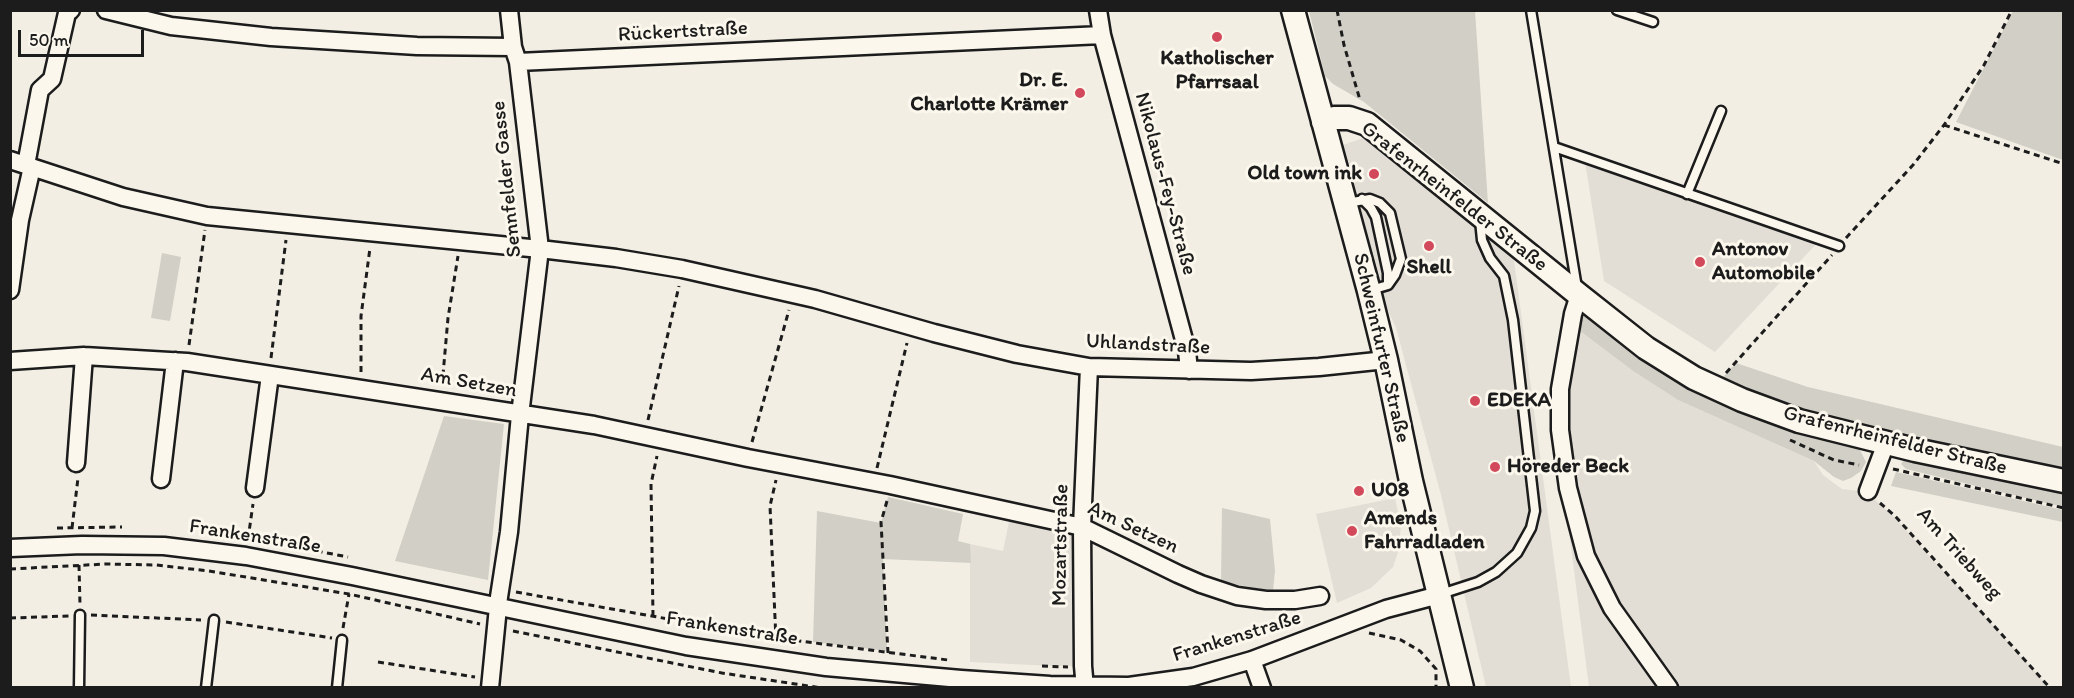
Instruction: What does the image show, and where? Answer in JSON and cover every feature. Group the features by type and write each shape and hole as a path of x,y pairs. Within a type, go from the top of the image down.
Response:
{"street":[{"path":"10,290 15,219 23,164 40,90 52,79 67,14 71,10"},
{"name":"Rückertstraße","path":"106,10 171,26 271,37 515,55 1102,35"},
{"name":"Sennfelder Gasse","path":"491,683 540,249 509,10"},
{"name":"Nikolaus-Fey-Straße","path":"1098,10 1102,35 1187,351 1189,370"},
{"name":"Schweinfurter Straße","path":"1293,10 1323,122 1354,201 1379,288 1386,360 1411,481 1462,687"},
{"name":"Grafenrheinfelder Straße","path":"1323,122 1334,118 1358,120 1379,133 1579,295 1664,360 1713,388 1799,421 1886,443 2064,481"},
{"name":"Uhlandstraße","path":"23,164 123,198 207,216 540,249 682,269 794,294 1017,354 1089,367 1251,371 1386,360"},
{"path":"1579,295 1573,314 1560,389 1560,430 1568,488 1586,556 1612,608 1669,687"},
{"path":"76,463 84,356"},
{"name":"Am Setzen","path":"10,361 84,356 181,361 594,425 1082,526 1185,577 1237,596 1266,600 1295,600 1320,596"},
{"path":"161,478 181,361"},
{"name":"Mozartstraße","path":"1085,687 1082,526 1089,367"},
{"path":"255,488 270,375"},
{"path":"1868,491 1886,443"},
{"name":"Frankenstraße","path":"10,548 82,545 164,546 246,556 686,646 776,660 888,673 1085,687 1129,686 1214,672 1252,660 1386,609 1439,595"},
{"path":"1252,660 1262,687"}],"lane":[{"path":"1531,10 1579,295"},
{"path":"1617,10 1653,22"},
{"path":"1687,194 1720,111"},
{"path":"1554,147 1839,246"},
{"path":"1354,201 1370,199 1380,203 1390,213 1401,259 1395,275 1379,288"},
{"path":"1439,595 1478,582 1496,572 1516,553 1531,528 1535,511 1513,320 1504,276 1490,258 1482,240 1479,220 1481,216"},
{"path":"80,615 80,687"},
{"path":"206,687 214,620"},
{"path":"337,687 342,640"}],"path":[{"path":"1337,10 1344,45 1360,100 1358,120"},
{"path":"1713,388 1913,165 1944,125 1984,65 2012,10"},
{"path":"1944,125 2064,164"},
{"path":"181,361 207,216"},
{"path":"270,375 288,224"},
{"path":"361,389 361,316 372,233"},
{"path":"441,400 448,318 460,242"},
{"path":"653,616 651,484 653,438 682,269"},
{"path":"748,458 794,294"},
{"path":"873,482 911,327"},
{"path":"72,527 78,476 76,463"},
{"path":"776,660 770,506 779,464"},
{"path":"888,673 881,522 890,485"},
{"path":"237,538 249,537 255,488"},
{"name":"Am Triebweg","path":"1868,491 1895,516 2050,687"},
{"path":"51,528 127,528"},
{"path":"291,546 357,558"},
{"path":"10,569 79,565 156,565 209,571 349,594 497,628 722,673 822,687"},
{"path":"79,565 80,615"},
{"path":"10,618 80,615 214,620 342,640 352,576"},
{"path":"500,589 776,638 959,661"},
{"path":"1340,627 1386,636 1409,644 1420,651 1436,669 1436,687"},
{"path":"378,662 491,683"},
{"path":"1042,666 1083,666"}],"shaded area":[{"path":"1309,11 1475,11 1488,203 1364,102 1333,84 1325,76"},
{"path":"2013,11 2063,11 2063,160 1956,122"},
{"path":"1366,137 1513,253 1571,687 1486,687 1441,495 1396,328 1385,304 1376,274 1343,145"},
{"name":"Antonov Automobile","path":"1585,162 1818,242 1715,352 1604,281"},
{"path":"162,253 181,257 170,321 151,318"},
{"path":"1579,296 1713,388 1736,363 1808,387 2063,447 2063,478 1857,444 1866,462 1861,471 1843,481 1834,477 1814,461 1678,400 1633,371 1572,325"},
{"path":"1572,325 1633,371 1678,400 1814,461 1823,475 1842,489 1867,492 1894,517 2049,687 1589,687 1555,423"},
{"path":"444,416 504,424 488,580 395,561"},
{"path":"1909,460 2063,482 2063,507 1906,469 1901,464"},
{"path":"1896,472 2063,510 2063,522 1891,486"},
{"path":"888,497 963,514 958,541 970,544 971,563 883,559 887,651 813,642 817,511 881,523"},
{"path":"1395,498 1401,526 1398,552 1393,567 1371,588 1337,603 1316,514"},
{"path":"1222,508 1270,519 1275,571 1273,591 1221,582"},
{"path":"1011,512 1081,527 1085,666 970,662 970,544 1003,551"}],"place":[{"name":"Katholischer Pfarrsaal","path":"1217,37"},
{"name":"Dr. E. Charlotte Krämer","path":"1080,93"},
{"name":"Old town ink","path":"1374,174"},
{"name":"Shell","path":"1429,246"},
{"name":"Antonov Automobile","path":"1700,262"},
{"name":"EDEKA","path":"1475,401"},
{"name":"Höreder Beck","path":"1495,467"},
{"name":"U08","path":"1359,491"},
{"name":"Amends Fahrradladen","path":"1352,531"}]}
